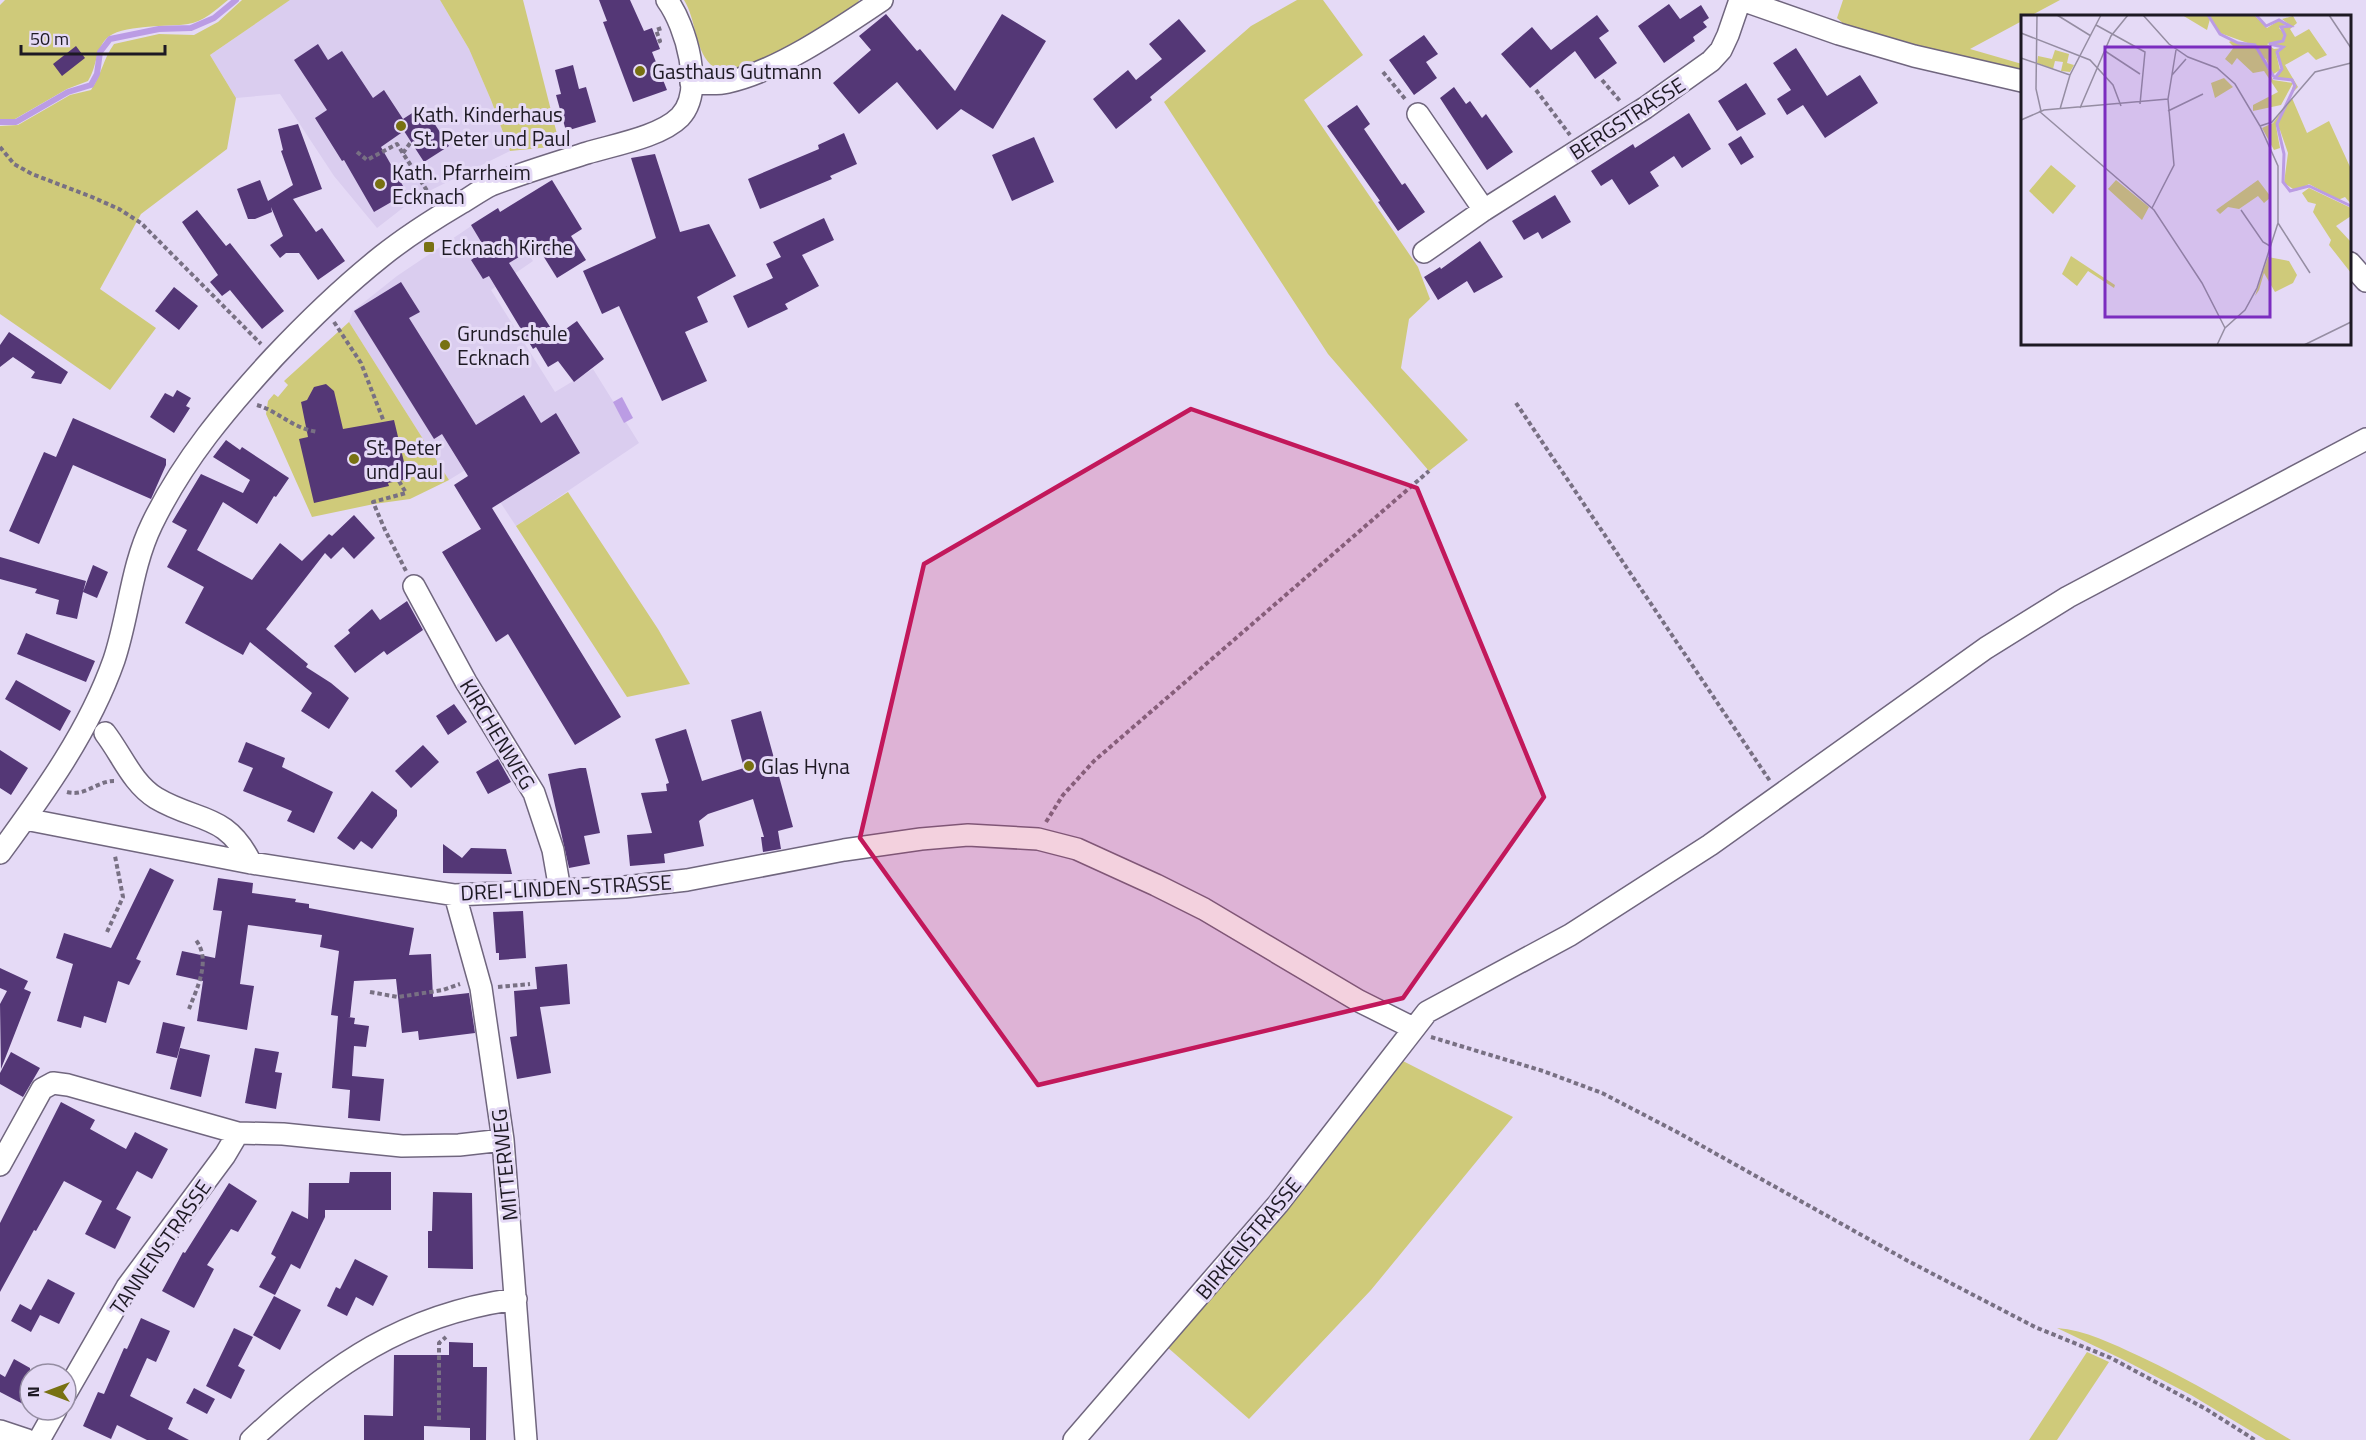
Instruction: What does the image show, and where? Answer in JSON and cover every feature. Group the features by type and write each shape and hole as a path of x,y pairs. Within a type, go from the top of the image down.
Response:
{"street":[{"path":"0,853 49,783 90,717 114,658 133,576 152,525 188,462 212,427 321,308 382,255 441,215 489,187 666,127 682,116 689,100 691,61 686,40 673,8 667,0"},
{"path":"691,83 726,83 750,75 842,27 882,0"},
{"path":"1741,0 1839,34 1914,56 2021,81"},
{"name":"BERGSTRASSE","path":"1425,252 1484,210 1630,117 1711,61 1721,50 1741,0"},
{"path":"1418,114 1484,210"},
{"path":"2351,265 2366,281"},
{"name":"BIRKENSTRASSE","path":"1074,1440 1278,1204 1427,1012 1570,935 1710,846 1986,648 2068,597 2366,439"},
{"name":"KIRCHENWEG","path":"414,586 466,682 534,793 553,850 561,890"},
{"path":"105,733 124,764 141,785 156,797 218,824 240,842 251,863"},
{"name":"DREI-LINDEN-STRASSE","path":"25,819 251,863 455,895 625,887 687,880 844,850 921,839 968,836 1038,839 1077,849 1185,899 1359,1001 1413,1028"},
{"name":"MITTERWEG","path":"455,895 480,982 503,1140 526,1440"},
{"path":"0,1165 42,1089 53,1083 68,1084 238,1133 283,1134 402,1146 459,1145 503,1140"},
{"name":"TANNENSTRASSE","path":"78,1372 127,1287 225,1155 238,1133"},
{"path":"251,1440 293,1402 330,1373 407,1328 479,1304 516,1299"},
{"path":"39,1440 49,1422"},
{"path":"0,1431 27,1440"}],"path":[{"path":"656,30 660,41 657,42"},
{"path":"1383,72 1418,114"},
{"path":"1602,80 1630,117"},
{"path":"1536,90 1580,149"},
{"path":"403,153 411,141"},
{"path":"357,152 367,160 397,144 441,215"},
{"path":"0,147 14,164 32,174 119,209 141,223 275,356"},
{"path":"321,308 340,329 361,363 384,422"},
{"path":"1516,403 1780,797"},
{"path":"257,405 267,408 303,430 318,432"},
{"path":"1038,839 1063,795 1094,761 1429,471"},
{"path":"399,481 406,493 373,501 414,586"},
{"path":"49,783 76,794 105,781 141,785"},
{"path":"107,932 123,897 111,836"},
{"path":"189,1010 204,970 200,945 195,939"},
{"path":"370,992 398,997 480,982 530,984"},
{"path":"1413,1028 1436,1039 1543,1071 1602,1093 1677,1132 1908,1261 2035,1327 2111,1358 2206,1409 2255,1440"},
{"path":"439,1419 439,1343 456,1329 457,1311"}],"highlighted area":[{"path":"1191,409 1417,488 1544,797 1403,998 1038,1085 860,838 924,564"}],"shaded area":[{"path":"5,0 228,0 210,15 194,23 133,28 113,34 102,44 88,81 67,89 15,119 0,120 0,5"},
{"path":"242,0 290,0 210,55 236,98 227,149 141,214 100,289 156,328 110,390 0,314 0,126 18,125 70,95 91,90 114,44 159,34 194,35 218,22"},
{"name":"Kath. Kinderhaus St. Peter und Paul","path":"290,0 440,0 469,49 510,151 417,197 377,228 334,176 280,94 236,98 210,55"},
{"path":"440,0 523,0 560,146 510,151 469,49"},
{"path":"684,0 859,0 829,23 785,49 762,60 740,67 723,69 710,64 701,50"},
{"path":"1297,0 1323,0 1363,55 1304,100 1418,267 1430,299 1409,319 1401,368 1468,440 1429,471 1328,354 1164,102 1251,26"},
{"path":"1843,0 2060,0 2032,15 2021,15 2021,22 1970,49 2021,64 2021,75 1848,28 1837,18"},
{"name":"Grundschule Ecknach","path":"498,208 533,261 491,290 555,392 593,369 639,443 516,526 475,464 449,480 349,322 353,311 397,276"},
{"path":"349,322 449,480 410,499 312,517 266,414 268,401 274,394 278,397 288,385 284,381"},
{"path":"622,397 633,418 624,423 613,402"},
{"path":"568,492 658,629 690,684 627,697 516,526"},
{"path":"1401,1060 1513,1117 1371,1290 1249,1419 1166,1346"},
{"path":"2057,1328 2109,1342 2139,1356 2291,1440 2266,1440 2191,1395"},
{"path":"2087,1352 2109,1362 2057,1440 2029,1440"}],"building":[{"name":"Gasthaus Gutmann","path":"599,0 630,0 644,31 652,28 660,49 652,52 667,90 633,102 603,22 607,21"},
{"path":"1669,4 1680,19 1701,5 1709,18 1703,22 1707,27 1693,37 1695,41 1664,63 1638,26"},
{"path":"886,14 917,51 920,49 955,91 1002,14 1046,41 993,129 961,109 937,130 897,82 859,114 833,83 871,50 859,36"},
{"path":"1597,15 1609,31 1599,38 1617,63 1595,79 1575,51 1530,88 1501,54 1532,27 1551,50"},
{"path":"1179,19 1206,51 1150,97 1152,100 1116,129 1093,99 1128,70 1136,80 1162,59 1149,44"},
{"path":"1424,35 1438,54 1426,62 1437,78 1414,95 1389,60"},
{"path":"318,44 328,60 342,51 373,98 384,90 403,119 423,106 449,146 424,162 404,131 381,147 407,193 374,212 344,160 342,161 315,118 327,110 294,60"},
{"path":"76,46 85,58 62,76 53,64"},
{"path":"1796,48 1827,96 1860,75 1878,103 1825,138 1803,105 1787,115 1777,99 1791,90 1773,63"},
{"path":"573,65 579,89 586,87 596,122 566,131 556,95 561,94 555,70"},
{"path":"1746,83 1766,114 1737,131 1718,101"},
{"path":"1454,87 1466,104 1470,101 1482,118 1486,114 1513,152 1487,170 1440,98"},
{"path":"1357,105 1370,124 1364,129 1402,185 1405,183 1425,212 1398,231 1378,202 1380,201 1327,126"},
{"path":"1689,113 1711,149 1682,168 1674,156 1650,172 1659,186 1629,205 1612,179 1601,186 1591,171 1633,144 1635,148"},
{"path":"298,124 322,189 293,199 316,232 322,228 345,261 318,280 299,253 286,253 280,258 270,245 283,236 271,207 272,212 255,219 248,219 237,189 260,180 268,201 293,185 281,151 283,150 278,129"},
{"path":"844,133 857,164 830,176 832,179 760,209 748,179 819,149 818,145"},
{"path":"1741,136 1754,157 1741,165 1728,144"},
{"path":"1034,137 1054,182 1012,201 992,155"},
{"path":"655,154 680,232 709,224 736,276 697,297 708,322 685,332 707,381 662,401 619,306 602,314 583,271 656,238 631,158"},
{"path":"552,180 582,229 571,236 586,260 557,278 537,246 509,263 556,336 577,321 604,359 574,382 558,361 548,367 536,347 533,349 489,276 483,279 471,260 486,250 471,225 498,208 500,212"},
{"path":"1555,195 1571,222 1542,239 1538,232 1524,240 1512,221"},
{"path":"197,210 226,246 230,243 284,311 262,329 230,290 222,296 210,282 218,275 182,222"},
{"path":"824,218 834,240 802,255 819,286 785,304 788,309 748,328 733,296 773,278 766,264 781,257 773,242"},
{"path":"1480,241 1503,277 1474,293 1467,281 1438,300 1424,277 1440,267 1441,269"},
{"path":"401,282 420,312 409,318 476,425 524,395 541,423 556,413 580,453 492,508 621,717 575,745 508,634 496,642 442,552 481,529 454,485 468,476 442,434 434,439 354,311"},
{"path":"174,287 198,306 179,330 155,311"},
{"path":"9,332 68,372 61,384 31,378 35,372 13,357 0,367 0,345"},
{"name":"St. Peter und Paul","path":"326,384 334,391 343,429 394,420 408,479 388,483 389,486 314,503 299,439 308,437 301,402 307,400 314,387"},
{"path":"177,390 191,398 186,406 190,408 174,433 150,417 165,393 173,397"},
{"path":"73,418 166,459 166,465 151,499 73,465 39,544 9,531 44,452 56,457"},
{"path":"226,440 240,450 242,447 289,478 276,497 274,496 257,524 223,502 197,550 252,580 280,543 302,561 329,534 332,536 354,515 375,538 354,559 343,547 331,559 325,553 266,629 308,664 306,667 349,698 329,729 301,711 312,693 250,642 243,655 185,623 204,587 167,567 187,530 172,522 201,474 243,493 250,480 213,457"},
{"path":"0,557 86,581 77,619 56,614 59,600 35,593 37,589 0,579"},
{"path":"93,565 108,572 97,598 83,592"},
{"path":"407,601 423,630 387,655 384,651 355,673 334,646 350,633 348,630 372,609 380,620"},
{"path":"26,633 95,661 86,682 17,654"},
{"path":"16,680 71,711 60,731 5,699"},
{"path":"454,704 467,722 448,735 436,716"},
{"path":"761,711 793,827 778,831 781,849 763,852 761,837 764,837 753,799 708,814 699,821 704,846 664,854 665,863 630,866 627,835 652,833 641,793 667,791 666,784 669,783 655,739 686,729 702,781 744,768 731,720"},
{"path":"246,742 285,758 282,767 333,792 314,833 287,821 292,811 243,791 253,768 238,762"},
{"path":"423,745 439,762 411,788 395,771"},
{"path":"0,750 28,768 11,795 0,788"},
{"path":"498,759 511,782 488,794 476,772"},
{"path":"586,768 600,833 584,836 590,864 569,868 548,774"},
{"path":"372,791 397,810 397,816 372,849 361,841 354,850 337,838"},
{"path":"443,844 462,858 471,848 506,849 512,874 443,873"},
{"path":"150,868 174,880 136,959 141,961 129,985 118,981 106,1023 84,1016 81,1028 57,1021 73,964 56,958 64,933 111,948"},
{"path":"218,878 253,883 252,893 296,899 295,902 309,904 309,908 414,928 409,955 431,954 433,997 469,993 475,1033 419,1040 418,1031 402,1033 396,979 354,981 350,1017 348,1017 355,1018 354,1024 369,1026 366,1047 354,1046 352,1076 384,1079 380,1121 348,1118 350,1090 332,1088 338,1016 331,1015 339,951 320,947 322,935 248,925 240,984 254,986 247,1030 197,1021 203,981 176,975 182,951 215,958 222,911 213,910"},
{"path":"523,911 526,958 499,960 499,953 496,953 493,912"},
{"path":"567,964 570,1004 540,1007 551,1073 517,1079 510,1037 517,1036 514,991 537,989 535,967"},
{"path":"0,968 28,981 24,989 31,992 1,1069 0,1004 7,991 0,988"},
{"path":"163,1022 185,1027 177,1058 156,1053"},
{"path":"180,1048 210,1055 201,1097 170,1089"},
{"path":"255,1048 279,1052 275,1072 282,1073 276,1109 245,1103"},
{"path":"11,1052 40,1068 23,1097 0,1084 0,1073"},
{"path":"61,1102 95,1120 90,1129 126,1149 135,1132 168,1149 152,1179 137,1171 116,1209 131,1217 115,1249 85,1234 102,1201 64,1181 0,1292 0,1223"},
{"path":"350,1172 391,1172 391,1210 325,1210 325,1217 300,1269 291,1264 275,1295 259,1287 276,1257 271,1254 292,1211 308,1219 309,1183 349,1183"},
{"path":"229,1183 257,1201 238,1232 231,1229 207,1265 214,1269 194,1308 162,1291 183,1252 185,1253"},
{"path":"433,1192 472,1193 473,1269 428,1268 428,1231 432,1231"},
{"path":"355,1259 388,1276 373,1306 356,1297 347,1316 327,1306 336,1287 340,1289"},
{"path":"48,1279 75,1293 59,1324 40,1315 31,1332 11,1321 20,1304 31,1310"},
{"path":"274,1296 301,1310 280,1350 253,1335"},
{"path":"141,1318 170,1331 156,1362 147,1358 130,1396 173,1418 168,1429 189,1440 147,1440 117,1425 111,1439 83,1426 98,1392 104,1394 124,1348 127,1349"},
{"path":"234,1328 253,1337 238,1366 245,1370 231,1399 206,1386"},
{"path":"449,1342 473,1343 473,1367 487,1367 486,1440 470,1440 470,1428 424,1426 424,1440 364,1440 364,1415 393,1416 394,1355 449,1355"},
{"path":"14,1359 19,1362 18,1401 0,1392 0,1374 5,1377"},
{"path":"194,1388 215,1399 207,1414 186,1403"}],"waterway":[{"path":"0,122 16,122 68,92 91,85 97,74 100,52 110,39 159,29 191,28 214,18 236,0"}],"place":[{"name":"Gasthaus Gutmann","path":"640,71"},
{"name":"Kath. Kinderhaus St. Peter und Paul","path":"401,126"},
{"name":"Kath. Pfarrheim Ecknach","path":"380,184"},
{"name":"Ecknach Kirche","path":"429,247"},
{"name":"Grundschule Ecknach","path":"445,345"},
{"name":"St. Peter und Paul","path":"354,459"},
{"name":"Glas Hyna","path":"749,766"}]}
